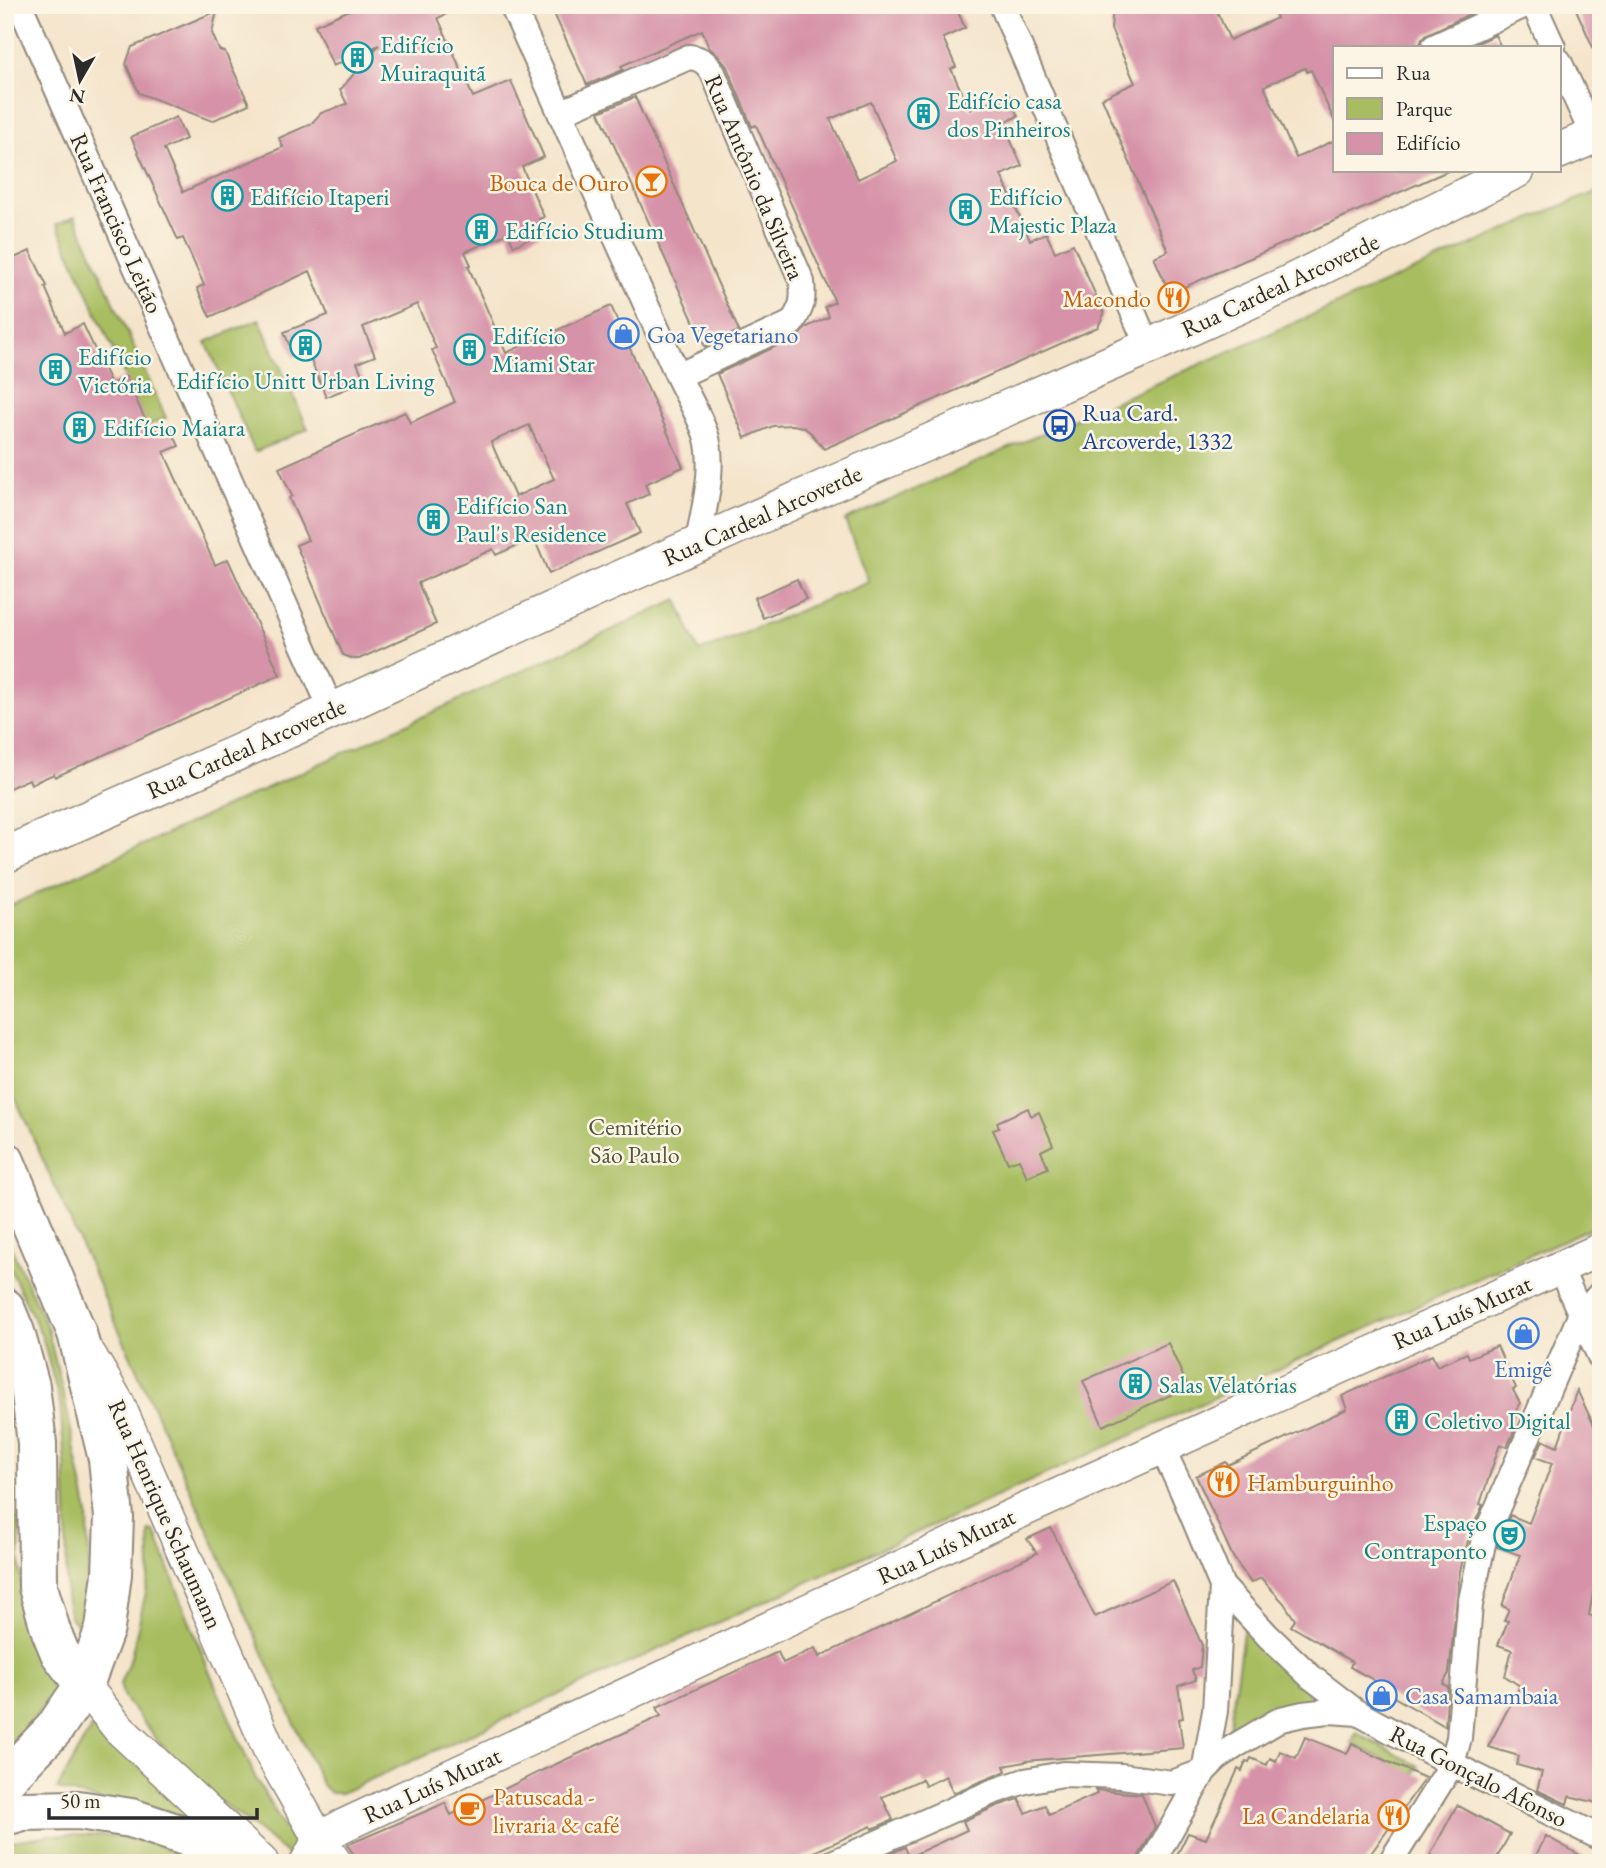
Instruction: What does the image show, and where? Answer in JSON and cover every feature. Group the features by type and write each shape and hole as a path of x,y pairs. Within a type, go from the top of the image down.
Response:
{"main road":[{"path":"1560,150 1597,134"},
{"name":"Rua Cardeal Arcoverde","path":"5,855 698,543 1148,347 1287,284 1513,172"},
{"name":"Rua Henrique Schaumann","path":"5,1161 77,1333"},
{"path":"5,1308 15,1332 30,1386 37,1443 38,1587 60,1653 84,1685"},
{"path":"5,1780 54,1729 84,1685 105,1628 114,1517 108,1459 77,1333"},
{"path":"5,1816 23,1811 78,1810 131,1818 200,1841 251,1863"}],"street":[{"name":"Rua Francisco Leitão","path":"20,5 332,710"},
{"path":"512,5 705,433 710,469 698,543"},
{"path":"1002,5 1148,347"},
{"path":"1436,46 1525,5"},
{"path":"1534,5 1553,46"},
{"name":"Rua Antônio da Silveira","path":"560,113 689,57 706,63 713,74 802,282 803,299 792,323 678,376"},
{"path":"1560,63 1597,134"},
{"name":"Rua Luís Murat","path":"321,1855 378,1810 1002,1520 1601,1249"},
{"path":"1560,1268 1601,1359"},
{"path":"1390,1863 1452,1764 1458,1738 1470,1605 1483,1539 1580,1316 1601,1293"},
{"name":"Rua Henrique Schaumann","path":"77,1333 118,1403 271,1754 321,1855"},
{"path":"1161,1448 1182,1490 1222,1586 1215,1711 1204,1771"},
{"name":"Rua Gonçalo Afonso","path":"1222,1586 1311,1677 1358,1713 1452,1764 1601,1838"},
{"path":"84,1685 119,1729 263,1863"},
{"name":"Rua Gonçalo Afonso","path":"1180,1792 1217,1758 1281,1720 1329,1711 1358,1713"},
{"path":"832,1863 981,1797 1025,1781 1063,1774 1122,1776 1180,1792 1152,1863"}],"green space":[{"name":"Cemitério São Paulo","path":"1601,190 1601,1223 341,1793 330,1793 322,1785 5,1075 5,908 677,600 699,652 869,582 845,520"},
{"path":"75,216 166,418 147,426 57,224"},
{"path":"259,319 308,429 255,452 206,342"},
{"path":"5,1234 47,1327 88,1514 89,1567 84,1613 77,1625 70,1617 66,1595 67,1519 60,1404 42,1336 5,1258"},
{"path":"20,1517 19,1556 25,1618 57,1685 24,1734 5,1755 5,1548 12,1518"},
{"path":"149,1531 155,1532 207,1666 255,1777 298,1851 291,1858 207,1792 158,1741 124,1698 120,1684 131,1657 150,1567"},
{"path":"1244,1626 1316,1698 1229,1729"},
{"path":"95,1721 190,1810 183,1824 57,1789"},
{"path":"1356,1733 1419,1766 1413,1775 1352,1743"},
{"path":"50,1835 123,1837 158,1846 190,1863 5,1863 5,1842"}],"building":[{"path":"361,5 465,5 438,18 473,97 511,81 544,157 522,167 544,217 539,219 544,232 514,246 508,233 465,252 471,265 468,266 506,353 611,306 683,467 645,484 649,494 627,504 640,533 549,574 534,538 496,555 493,549 418,583 436,624 359,659 343,655 296,545 308,540 279,468 405,412 410,423 455,402 432,350 436,348 417,304 363,327 375,356 357,363 365,381 326,397 307,351 294,357 284,332 328,315 310,271 210,317 197,288 204,285 183,238 178,240 131,137 176,117 186,139 164,149 183,192 283,147 279,138 311,124 321,113 347,104 340,90 379,45 333,66 315,25","holes":["529,425 554,479 515,497 491,442"]},
{"path":"550,5 955,5 965,28 943,38 956,67 951,69 970,110 1008,93 1018,116 1003,123 1022,166 1001,175 1030,240 1046,233 1055,252 1073,244 1104,314 1098,327 824,449 811,433 803,427 793,425 773,426 745,438 717,374 798,336 807,327 829,317 825,307 835,302 756,125 752,127 727,67 709,48 702,30 621,66 623,70 587,85","holes":["871,102 897,161 858,179 830,119"]},
{"path":"1113,5 1214,5 1230,40 1277,18 1272,5 1482,5 1483,8 1427,34 1419,46 1333,46 1333,118 1311,70 1307,72 1305,68 1264,86 1296,158 1333,141 1333,172 1445,172 1180,289 1166,285 1154,257 1168,251 1102,98 1135,83 1111,29"},
{"path":"1574,5 1601,5 1601,65"},
{"path":"217,11 212,33 219,50 225,52 249,104 212,121 139,93 126,64 132,47"},
{"path":"1495,35 1500,46 1471,46"},
{"path":"635,97 739,331 705,347 599,112"},
{"path":"30,251 65,333 83,324 111,384 126,377 151,433 169,425 179,446 164,452 215,565 228,559 280,675 55,777 54,774 31,784 29,779 5,790 5,262"},
{"path":"797,579 806,599 763,618 754,598"},
{"path":"1028,1108 1031,1116 1039,1112 1053,1145 1041,1151 1048,1168 1027,1177 1019,1159 1008,1163 993,1130 999,1128 997,1122"},
{"name":"Salas Velatórias","path":"1168,1343 1188,1387 1103,1426 1083,1381"},
{"path":"1497,1346 1520,1403 1510,1424 1516,1427 1507,1447 1500,1444 1480,1504 1483,1505 1470,1533 1460,1571 1449,1673 1443,1684 1448,1687 1445,1726 1378,1688 1381,1684 1350,1667 1352,1662 1291,1626 1295,1620 1284,1603 1261,1578 1251,1583 1233,1557 1196,1476 1226,1462 1228,1465 1347,1409 1342,1396 1432,1355 1437,1366 1467,1353 1469,1358"},
{"path":"1577,1390 1601,1440 1601,1551 1589,1615 1601,1620 1601,1804 1569,1796 1567,1804 1537,1790 1542,1772 1517,1765 1519,1756 1488,1747 1520,1686 1505,1676 1512,1650 1498,1645 1508,1621 1504,1620 1509,1609 1502,1606 1520,1555 1497,1547 1510,1515 1529,1523 1552,1463 1535,1457 1543,1440 1557,1447"},
{"path":"1051,1528 1095,1617 1173,1581 1202,1645 1200,1667 1192,1670 1196,1680 1178,1686 1183,1718 1179,1719 1183,1748 1025,1761 1004,1766 1006,1771 953,1793 946,1776 925,1786 922,1779 882,1797 893,1820 872,1829 871,1826 790,1863 360,1863 347,1845 445,1803 451,1815 661,1716 657,1707 778,1652 783,1663 815,1648 819,1657 1037,1553 1027,1539"},
{"path":"1305,1737 1347,1754 1352,1743 1425,1778 1364,1863 1214,1863 1177,1855 1188,1833 1206,1839 1238,1769 1242,1771 1246,1761 1249,1762 1251,1758 1267,1765 1270,1758 1276,1761 1280,1751 1296,1758"},
{"path":"1095,1790 1142,1794 1155,1827 1137,1863 888,1863 885,1856 905,1847 909,1857 967,1830 963,1821 1019,1799 1026,1813 1045,1805 1049,1815 1097,1794"},
{"path":"1457,1805 1510,1834 1494,1863 1426,1863"},
{"path":"1546,1836 1594,1863 1532,1863"}],"place":[{"name":"Edifício Muiraquitã","path":"357,58"},
{"name":"Edifício casa dos Pinheiros","path":"924,114"},
{"name":"Bouca de Ouro","path":"652,182"},
{"name":"Edifício Itaperi","path":"227,196"},
{"name":"Edifício Majestic Plaza","path":"966,210"},
{"name":"Edifício Studium","path":"482,230"},
{"name":"Macondo","path":"1174,298"},
{"name":"Goa Vegetariano","path":"624,334"},
{"name":"Edifício Unitt Urban Living","path":"305,346"},
{"name":"Edifício Miami Star","path":"469,349"},
{"name":"Edifício Victória","path":"55,370"},
{"name":"Rua Card. Arcoverde, 1332","path":"1059,426"},
{"name":"Edifício Maiara","path":"80,427"},
{"name":"Edifício San Paul's Residence","path":"433,519"},
{"name":"Emigê","path":"1523,1334"},
{"name":"Salas Velatórias","path":"1136,1384"},
{"name":"Coletivo Digital","path":"1401,1420"},
{"name":"Hamburguinho","path":"1224,1482"},
{"name":"Espaço Contraponto","path":"1510,1536"},
{"name":"Casa Samambaia","path":"1382,1695"},
{"name":"Patuscada - livraria & café","path":"470,1810"},
{"name":"La Candelaria","path":"1393,1815"}]}
